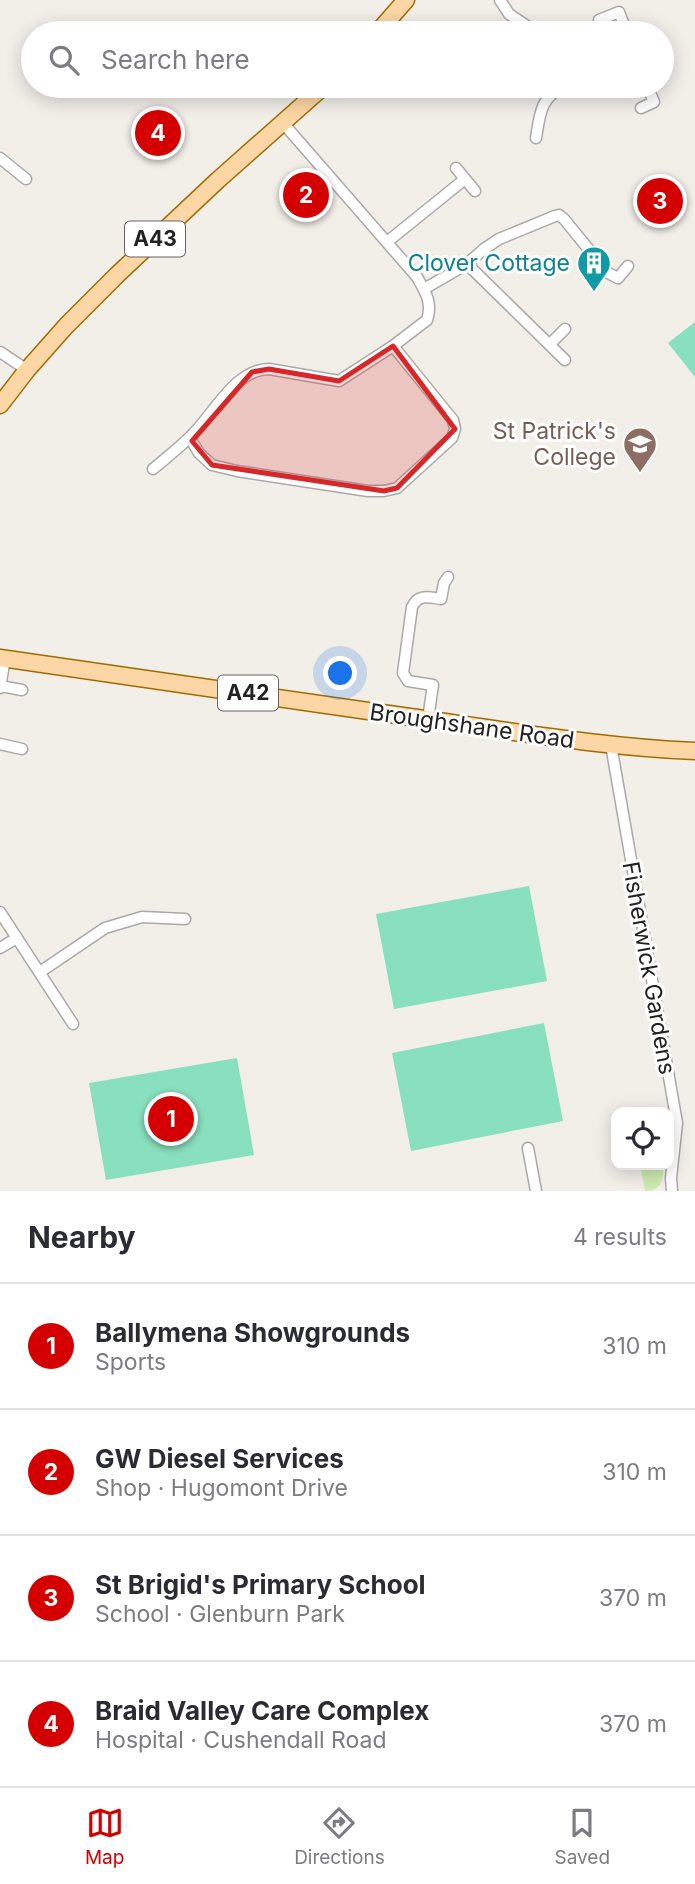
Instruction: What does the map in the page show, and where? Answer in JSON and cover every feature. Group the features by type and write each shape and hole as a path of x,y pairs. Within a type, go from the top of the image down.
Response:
{"main road":[{"path":"388,21 407,0"},
{"name":"A43","path":"0,405 66,326 118,274 311,98"},
{"name":"Broughshane Road","path":"2,658 611,745 695,751"}],"street":[{"path":"500,0 509,14 519,21"},
{"path":"599,20 619,12 622,21"},
{"path":"537,138 544,102 548,98"},
{"path":"640,108 654,102 652,98"},
{"path":"153,469 190,438 238,382 252,372 269,369 339,381 427,320 430,305 417,276 283,123"},
{"path":"0,158 26,179"},
{"path":"456,168 475,191"},
{"path":"387,242 465,179"},
{"path":"424,289 467,264 484,248 499,239 559,215 566,220 608,273 618,278 628,266"},
{"path":"467,264 565,360"},
{"path":"550,344 565,329"},
{"path":"190,438 199,453 212,465 368,491 397,488 452,438 456,429 453,420 393,346"},
{"path":"0,352 27,370"},
{"path":"428,719 433,685 408,681 403,673 412,607 415,601 423,596 441,599 444,583 449,577"},
{"path":"2,658 0,687 22,690"},
{"path":"0,744 22,749"},
{"name":"Fisherwick Gardens","path":"611,745 677,1123 672,1191"},
{"path":"0,912 74,1024"},
{"path":"40,972 105,928 142,917 185,919"},
{"path":"0,948 17,938"},
{"path":"528,1148 536,1191"}],"highlighted area":[{"path":"393,346 455,429 397,488 384,491 212,465 192,441 252,372 269,369 339,381"}],"green space":[{"path":"695,322 695,377 668,343"},
{"path":"529,886 547,981 394,1009 376,914"},
{"path":"544,1023 563,1121 411,1151 392,1053"},
{"path":"237,1058 254,1155 106,1180 89,1083"},
{"path":"641,1170 663,1170 658,1186 645,1191"}],"place":[{"name":"Braid Valley Care Complex","path":"158,133"},
{"name":"GW Diesel Services","path":"306,195"},
{"name":"St Brigid's Primary School","path":"660,201"},
{"name":"Clover Cottage","path":"594,293"},
{"name":"St Patrick's College","path":"640,474"},
{"name":"Ballymena Showgrounds","path":"171,1119"}]}
